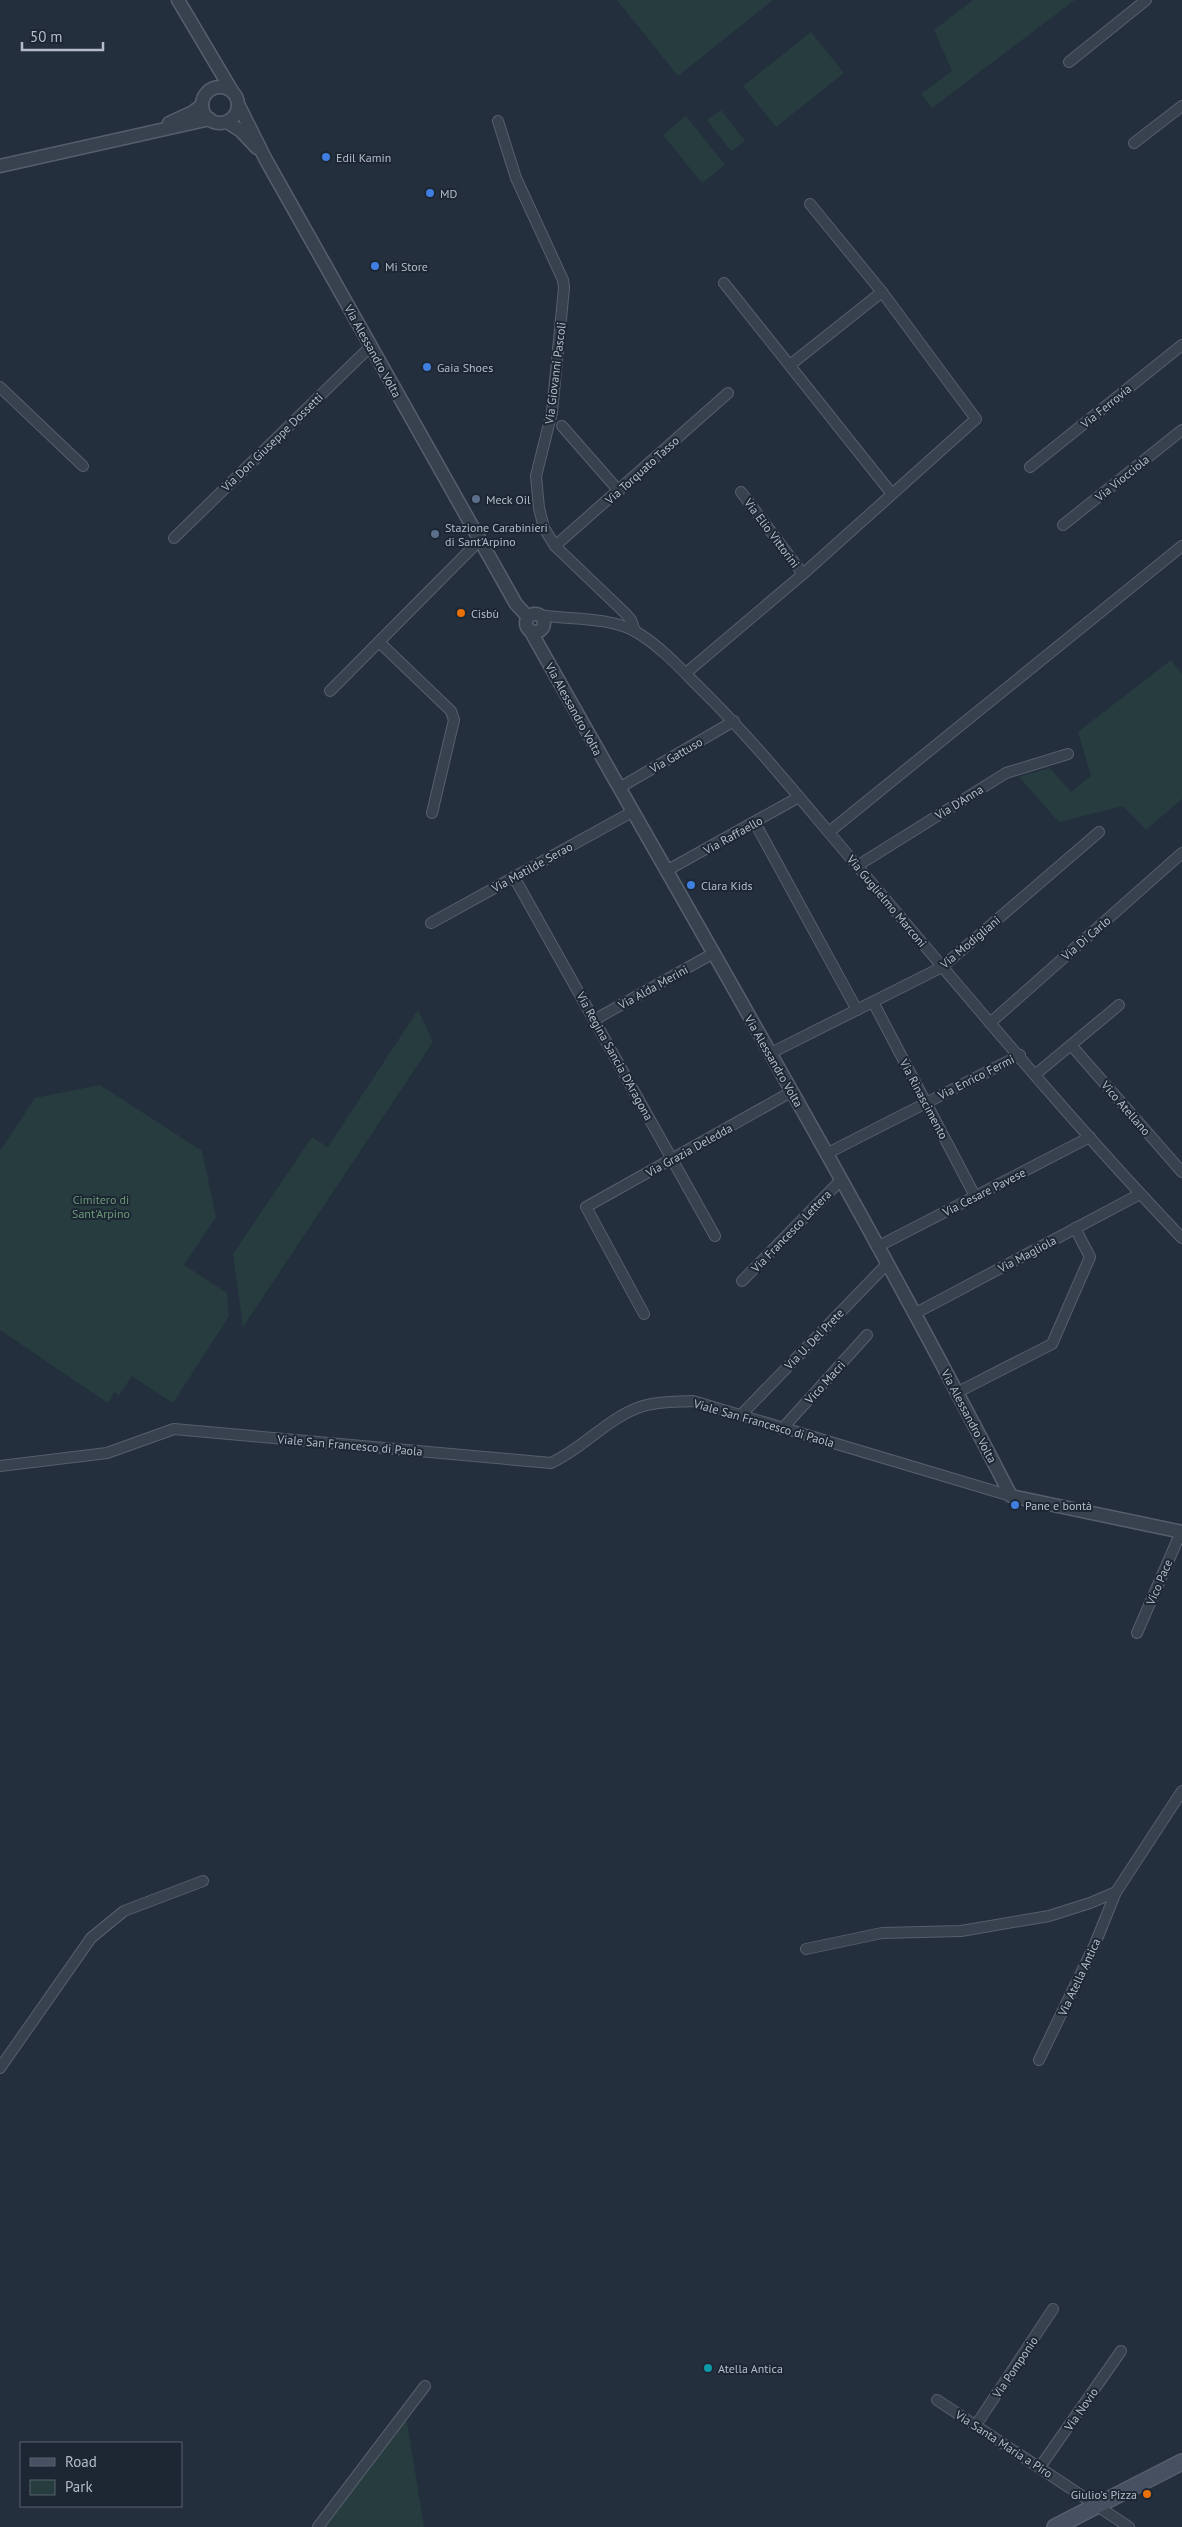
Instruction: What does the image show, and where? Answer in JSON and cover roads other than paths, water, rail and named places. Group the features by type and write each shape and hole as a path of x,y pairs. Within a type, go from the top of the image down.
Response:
{"main road":[{"path":"1055,2527 1182,2462"}],"street":[{"path":"0,166 210,119 221,123 227,122 235,116 239,106 232,91 178,0"},
{"path":"1069,62 1146,0"},
{"path":"211,55 215,69 212,89"},
{"path":"149,133 193,112 202,105 205,96 212,89 222,87 232,91"},
{"path":"202,105 210,119"},
{"name":"Via Alessandro Volta","path":"239,106 266,160 516,604 535,622 618,788 841,1180 958,1392 1011,1496"},
{"path":"1134,143 1182,106"},
{"name":"Via Giovanni Pascoli","path":"498,121 516,178 559,271 564,288 552,412 536,476 536,491 544,528 555,546 631,620 635,631"},
{"name":"Via Alessandro Volta","path":"227,122 241,131 266,160"},
{"path":"686,673 803,574 976,419 882,292 810,204"},
{"path":"724,283 892,494"},
{"path":"790,365 882,292"},
{"name":"Via Ferrovia","path":"1030,467 1182,345"},
{"name":"Via Don Giuseppe Dossetti","path":"174,538 371,346"},
{"path":"0,386 83,466"},
{"name":"Via Torquato Tasso","path":"555,546 728,392"},
{"path":"562,426 619,490"},
{"name":"Via Viocciola","path":"1062,525 1182,430"},
{"name":"Via Elio Vittorini","path":"741,492 803,574"},
{"path":"330,691 480,540"},
{"path":"829,832 1182,546"},
{"name":"Via Guglielmo Marconi","path":"535,622 558,618 616,625 635,631 657,647 686,673 734,721 990,1023 1140,1194 1182,1238"},
{"path":"379,642 451,711 454,720 432,813"},
{"name":"Via Gattuso","path":"618,788 734,721"},
{"name":"Via D'Anna","path":"858,866 1006,773 1068,754"},
{"name":"Via Raffaello","path":"666,871 799,797"},
{"name":"Via Matilde Serao","path":"431,923 632,812"},
{"path":"755,823 857,1010"},
{"name":"Via Modigliani","path":"769,1054 942,967 1099,832"},
{"name":"Via Di Carlo","path":"990,1023 1182,853"},
{"name":"Via Regina Sancia D'Aragona","path":"514,877 716,1236"},
{"name":"Via Alda Merini","path":"594,1020 712,954"},
{"name":"Via Rinascimento","path":"873,1002 975,1196"},
{"path":"1036,1074 1120,1005"},
{"name":"Vico Atellano","path":"1071,1045 1182,1172"},
{"name":"Via Enrico Fermi","path":"826,1154 1020,1055"},
{"name":"Via Grazia Deledda","path":"644,1314 586,1208 791,1092"},
{"name":"Via Cesare Pavese","path":"877,1247 1090,1137"},
{"name":"Via Francesco Lettera","path":"742,1281 841,1180"},
{"name":"Via Magliola","path":"914,1314 1140,1194"},
{"path":"958,1392 1052,1344 1090,1257 1075,1228"},
{"name":"Via U. Del Prete","path":"741,1414 887,1264"},
{"name":"Vico Macrì","path":"782,1429 868,1335"},
{"name":"Viale San Francesco di Paola","path":"0,1466 107,1453 174,1430 551,1463 565,1457 614,1420 642,1406 667,1402 693,1401 1011,1496 1181,1532"},
{"name":"Vico Pace","path":"1137,1633 1181,1532"},
{"name":"Via Atella Antica","path":"1039,2060 1095,1944 1116,1892 1182,1791"},
{"path":"0,2068 91,1938 124,1911 203,1881"},
{"path":"806,1949 879,1933 961,1931 1050,1916 1116,1892"},
{"name":"Via Pomponio","path":"976,2425 1053,2309"},
{"name":"Via Novio","path":"1040,2467 1121,2351"},
{"path":"318,2527 425,2386"},
{"name":"Via Santa Maria a Piro","path":"937,2400 1128,2527"}],"place":[{"name":"Edil Kamin","path":"326,157"},
{"name":"MD","path":"430,193"},
{"name":"Mi Store","path":"375,266"},
{"name":"Gaia Shoes","path":"427,367"},
{"name":"Meck Oil","path":"476,499"},
{"name":"Stazione Carabinieri di Sant'Arpino","path":"435,534"},
{"name":"Cisbù","path":"461,613"},
{"name":"Clara Kids","path":"691,885"},
{"name":"Pane e bontà","path":"1015,1505"},
{"name":"Atella Antica","path":"708,2368"},
{"name":"Giulio's Pizza","path":"1147,2494"}],"park label":[{"name":"Cimitero di Sant'Arpino","path":"101,1206"}]}
